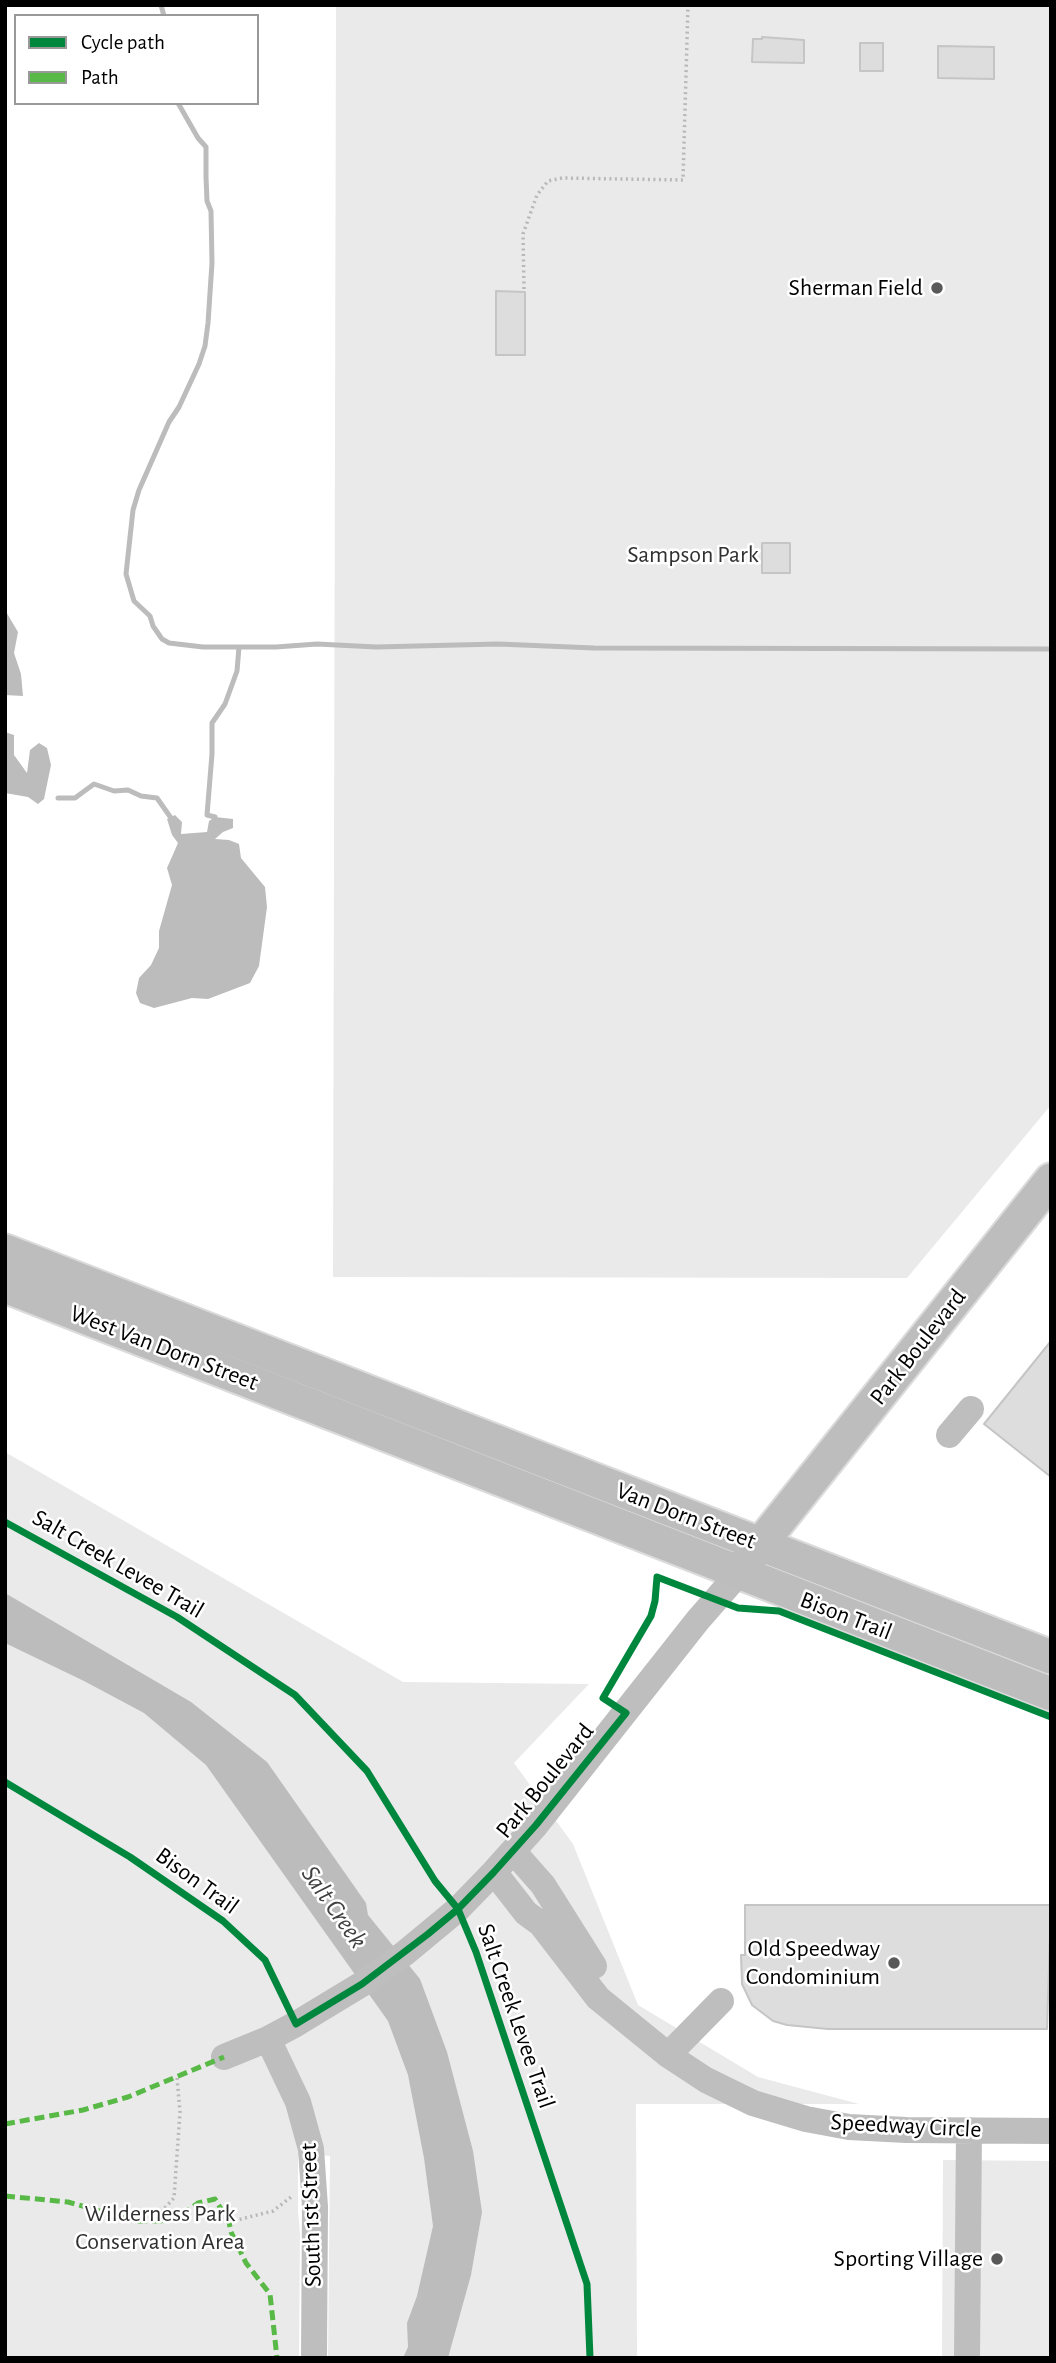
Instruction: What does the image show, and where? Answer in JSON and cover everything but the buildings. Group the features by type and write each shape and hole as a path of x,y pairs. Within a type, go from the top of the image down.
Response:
{"main road":[{"name":"Park Boulevard","path":"740,1572 1051,1180"},
{"name":"West Van Dorn Street","path":"5,1251 321,1374"},
{"name":"West Van Dorn Street","path":"5,1286 324,1410"},
{"name":"Van Dorn Street","path":"321,1374 1051,1657"},
{"name":"Van Dorn Street","path":"324,1410 1051,1694"}],"street":[{"path":"949,1435 971,1409"},
{"name":"Park Boulevard","path":"494,1872 740,1572"},
{"name":"Speedway Circle","path":"513,1851 543,1885 610,1990 622,2016"},
{"path":"225,2057 302,2021 373,1976 442,1922 494,1872"},
{"name":"Speedway Circle","path":"494,1872 526,1913 541,1924 598,1998 668,2055 706,2080 752,2104 806,2119 849,2127 1051,2131"},
{"path":"668,2055 721,2001"},
{"name":"South 1st Street","path":"268,2039 298,2102 308,2131 314,2183 314,2358"},
{"path":"967,2358 969,2130"}],"path":[{"path":"524,289 523,234 537,195 548,181 562,178 683,180 688,5"},
{"path":"135,2221 161,2212 174,2198 180,2112 177,2078"},
{"path":"229,2222 273,2211 314,2183"}],"green space":[{"name":"Sampson Park","path":"336,5 1051,5 1051,1105 907,1278 333,1277"},
{"name":"Wilderness Park Conservation Area","path":"5,1452 403,1682 589,1684 514,1763 573,1844 638,2005 758,2077 859,2104 636,2104 637,2358 328,2358 330,2156 320,2155 298,2156 299,2358 5,2358"},
{"name":"Sporting Village","path":"943,2160 1051,2161 1051,2358 942,2358"}],"water":[{"path":"5,610 18,632 14,653 21,674 23,696 5,695"},
{"path":"5,732 14,735 14,755 27,773 30,750 39,743 47,748 51,765 44,799 38,804 28,797 5,793"},
{"path":"175,815 182,822 181,834 207,832 209,821 215,817 233,819 233,828 215,839 239,844 241,858 265,887 267,907 259,966 250,983 208,999 192,998 154,1008 140,1003 136,993 139,978 151,965 159,948 159,931 172,885 167,868 178,843 172,835 167,819"},
{"name":"Salt Creek","path":"5,1593 191,1702 267,1762 366,1903 368,1915 420,1979 447,2052 473,2151 482,2212 471,2275 448,2358 403,2358 408,2347 407,2323 417,2296 433,2226 424,2158 408,2075 388,2021 206,1765 144,1713 5,1643"}],"waterway":[{"path":"161,5 163,14"},
{"path":"179,105 206,147 212,263 208,323 199,364 169,422 139,490 133,510 126,574 134,601 150,616 162,639 169,643 203,647 498,644 594,648 1051,649"},
{"path":"215,817 207,815 212,723 225,704 237,671 239,647"},
{"path":"58,798 75,798 94,784 114,791 128,790 141,796 157,798 171,818"}],"marked path":[{"path":"5,2124 83,2110 128,2097 224,2057"},
{"path":"5,2196 68,2202 135,2221 161,2221 184,2213 198,2203 215,2199 229,2222 246,2263 270,2294 277,2358"}],"cycle path":[{"name":"Salt Creek Levee Trail","path":"5,1522 177,1617 295,1695 367,1771 435,1881 458,1909 476,1952 587,2284 590,2358"},
{"name":"Bison Trail","path":"5,1782 130,1857 223,1921 265,1960 296,2024 362,1984 428,1934 458,1909 536,1825 626,1713 603,1698 651,1616 657,1577 738,1608 779,1611 1051,1717"}],"place":[{"name":"Sherman Field","path":"937,288"},
{"name":"Old Speedway Condominium","path":"894,1963"},
{"name":"Sporting Village","path":"997,2259"}]}
